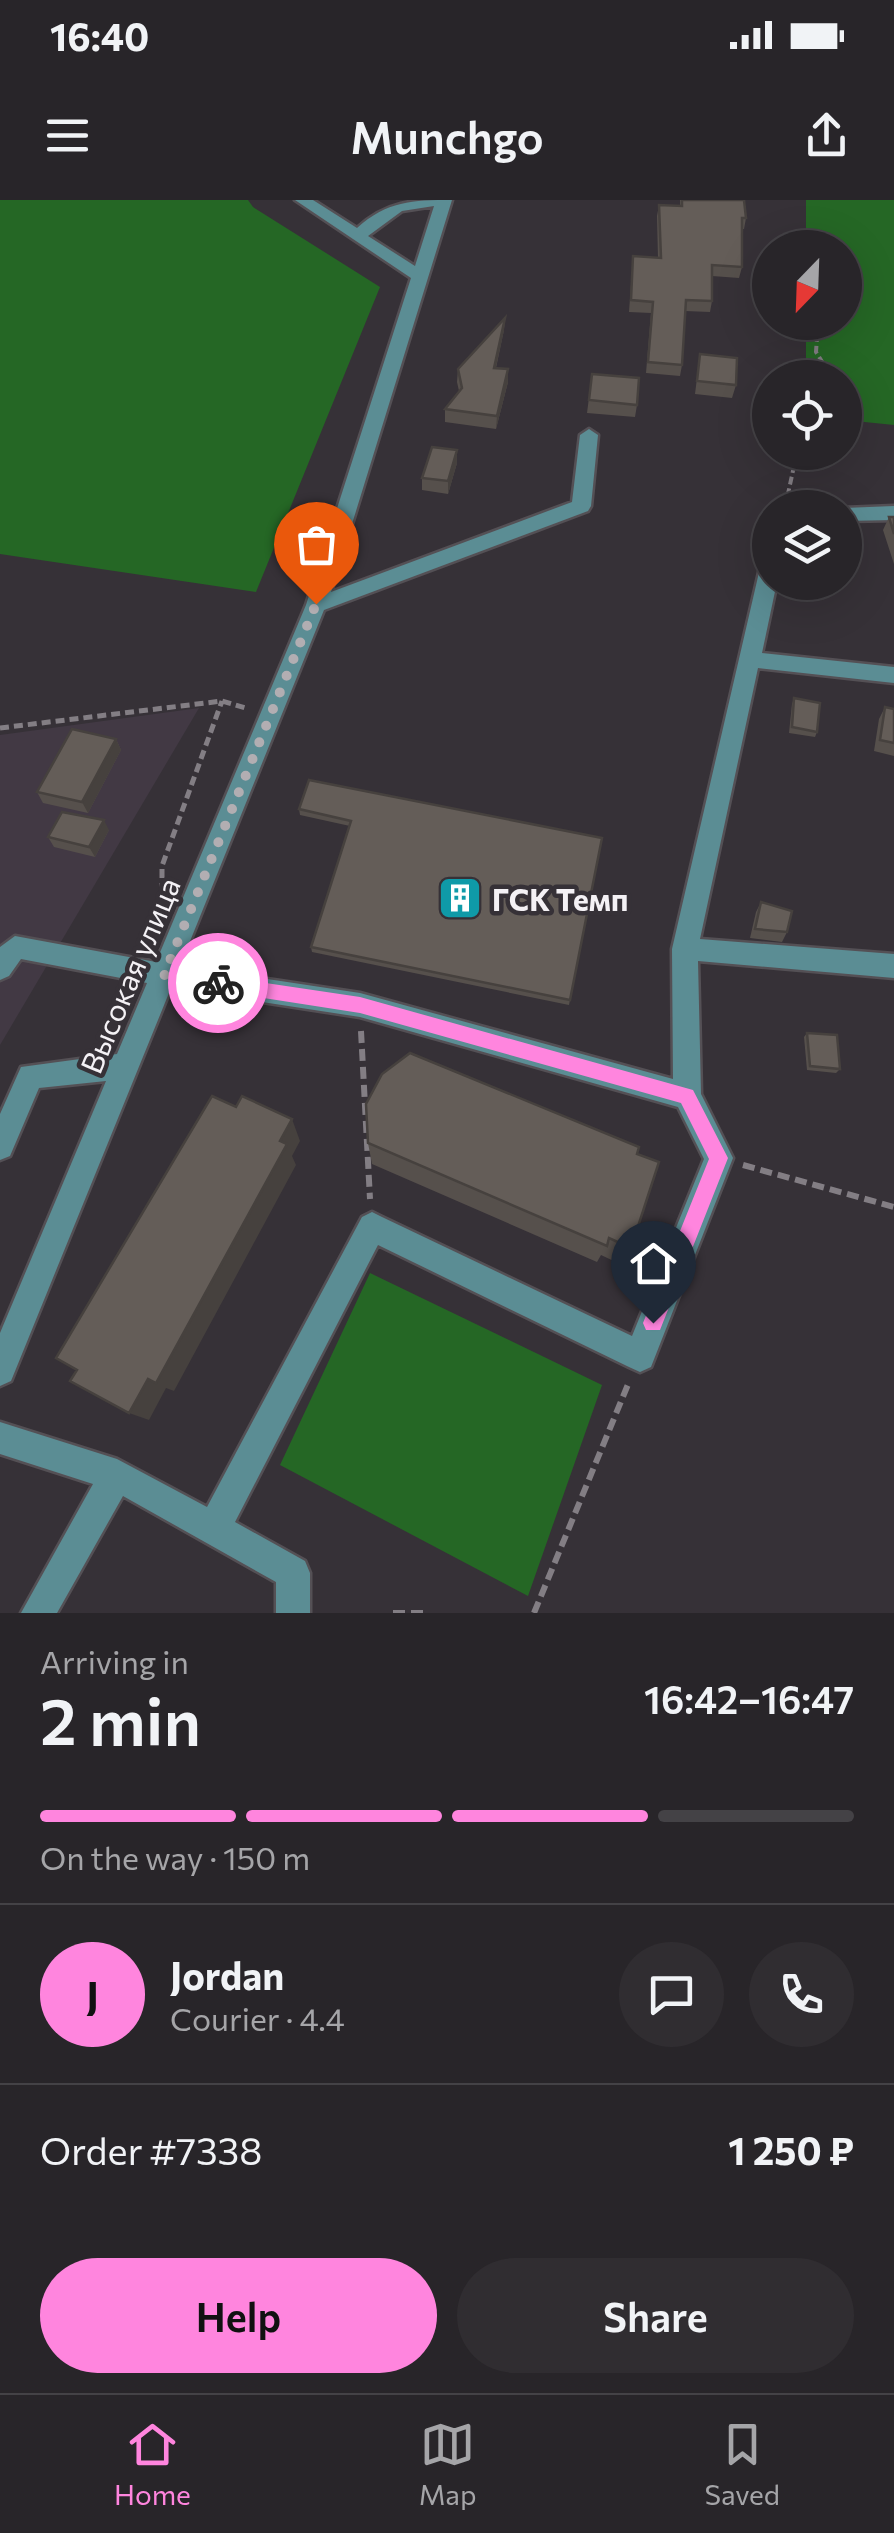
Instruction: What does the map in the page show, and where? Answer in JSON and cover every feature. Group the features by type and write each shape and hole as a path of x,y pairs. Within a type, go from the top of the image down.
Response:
{"street":[{"path":"302,200 420,277"},
{"path":"360,235 386,210 409,202 444,200"},
{"name":"Высокая улица","path":"0,1370 316,604 444,200"},
{"path":"316,604 581,506 589,434"},
{"path":"862,514 894,514"},
{"path":"212,1530 372,1227 640,1356 719,1158 687,1096 685,949 762,600"},
{"path":"747,660 894,675"},
{"path":"0,968 15,947 360,1005 687,1096"},
{"path":"685,949 894,966"},
{"path":"0,1146 31,1076 126,1066"},
{"path":"0,1438 117,1475 293,1573 293,1613"},
{"path":"38,1613 117,1475"}],"path":[{"path":"0,728 222,701 271,716"},
{"path":"181,934 160,903 162,866 222,701"},
{"path":"360,1005 372,1227"},
{"path":"719,1158 894,1207"},
{"path":"534,1613 640,1356"},
{"path":"393,1613 423,1613"}],"shaded area":[{"path":"199,708 0,1045 0,735"}],"green space":[{"path":"0,200 248,200 253,207 380,287 256,592 0,554"},
{"path":"806,200 894,200 894,425 862,422 862,360 806,360 806,340 862,340 862,230 806,230"},
{"path":"370,1273 602,1385 528,1596 280,1465"}],"building":[{"path":"682,200 744,200 742,267 712,265 712,301 686,300 682,365 648,362 653,302 631,300 633,256 661,258 659,205 682,206"},
{"path":"505,318 494,368 508,369 497,416 445,409 462,388 458,369"},
{"path":"700,354 737,358 736,385 697,381"},
{"path":"592,374 639,378 637,405 589,400"},
{"path":"432,447 457,450 448,481 422,478"},
{"path":"794,698 820,703 817,732 792,727"},
{"path":"885,707 894,709 894,743 880,740"},
{"path":"72,729 116,739 82,802 37,792"},
{"name":"ГСК Темп","path":"309,780 602,838 570,1000 311,947 351,821 299,809"},
{"path":"62,812 104,820 89,847 48,837"},
{"path":"761,902 792,911 787,932 755,929"},
{"path":"807,1033 837,1035 840,1069 810,1066"},
{"path":"410,1053 639,1147 637,1154 659,1162 631,1248 609,1238 607,1246 368,1143 366,1104 382,1074"},
{"path":"212,1096 236,1107 242,1096 292,1119 280,1141 287,1144 156,1383 148,1379 129,1413 70,1381 77,1370 56,1358"}],"way so far":[{"path":"218,983 164,975 316,604"}],"place":[{"name":"ГСК Темп","path":"460,898"}],"route":[{"path":"218,983 360,1005 687,1096 719,1158 653,1323"}]}
